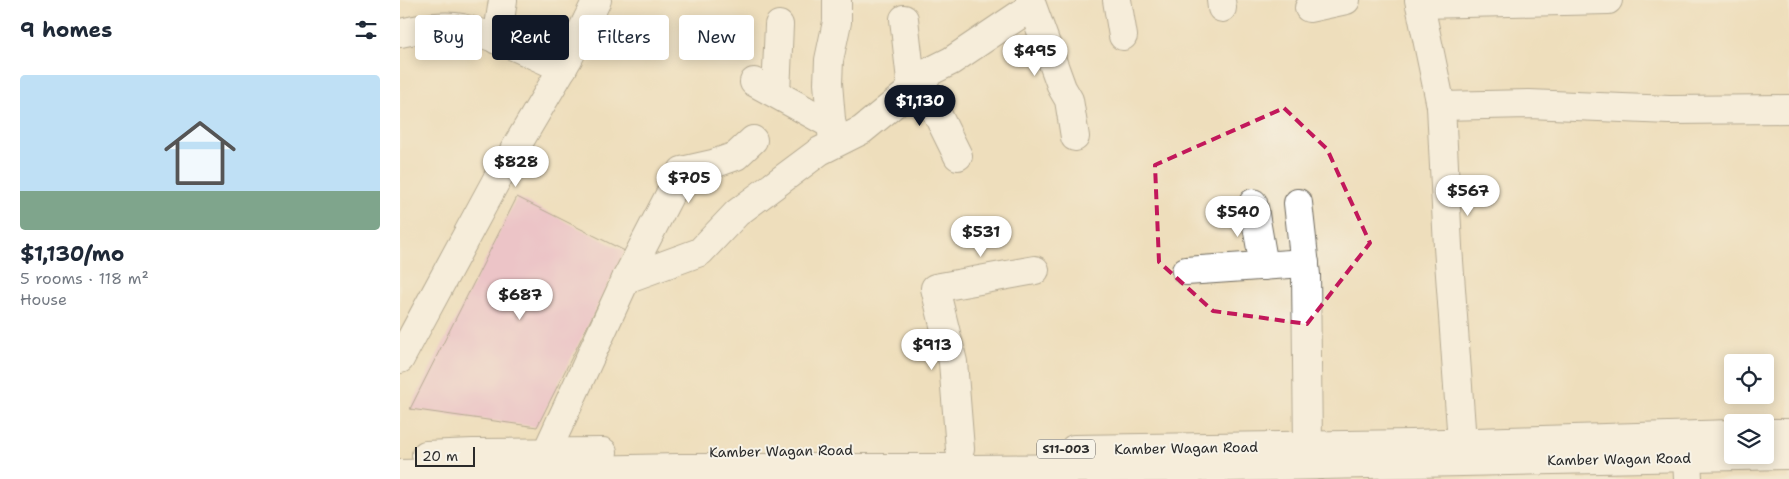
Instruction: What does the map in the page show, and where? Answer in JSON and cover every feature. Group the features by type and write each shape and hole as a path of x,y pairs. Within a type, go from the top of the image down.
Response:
{"street":[{"path":"501,15 503,0"},
{"path":"400,359 496,181 563,68 597,0"},
{"path":"626,279 700,252 738,213 820,151 832,135 828,83 829,60 837,22 837,0"},
{"path":"1118,0 1123,36"},
{"path":"1309,8 1346,0"},
{"path":"1462,442 1448,247 1441,106 1420,2 1608,0"},
{"path":"780,25 765,88 832,135 862,130 925,74 951,61 1030,4 1062,88 1069,100 1076,137"},
{"path":"904,19 916,84 958,156"},
{"path":"400,33 434,27 461,28 492,38"},
{"path":"544,60 563,68"},
{"path":"1441,106 1529,104 1669,110 1789,109"},
{"path":"547,452 626,279 682,172 736,156 753,140"},
{"path":"1298,203 1305,262 1308,446"},
{"path":"1253,204 1264,266"},
{"path":"1186,271 1305,262"},
{"path":"968,466 953,362 935,288 1035,270"},
{"path":"1774,433 1789,433"},
{"name":"Kamber Wagan Road","path":"405,471 492,476 814,473 961,468 968,466 975,451 1308,446 1724,434"},
{"name":"Kamber Wagan Road","path":"405,471 473,453 547,452 968,466 1241,467 1409,471 1688,468 1789,455"}],"highlighted area":[{"path":"1284,108 1327,149 1370,243 1307,324 1213,311 1159,262 1155,165"}],"building":[{"path":"517,197 625,251 537,427 410,409"}]}
